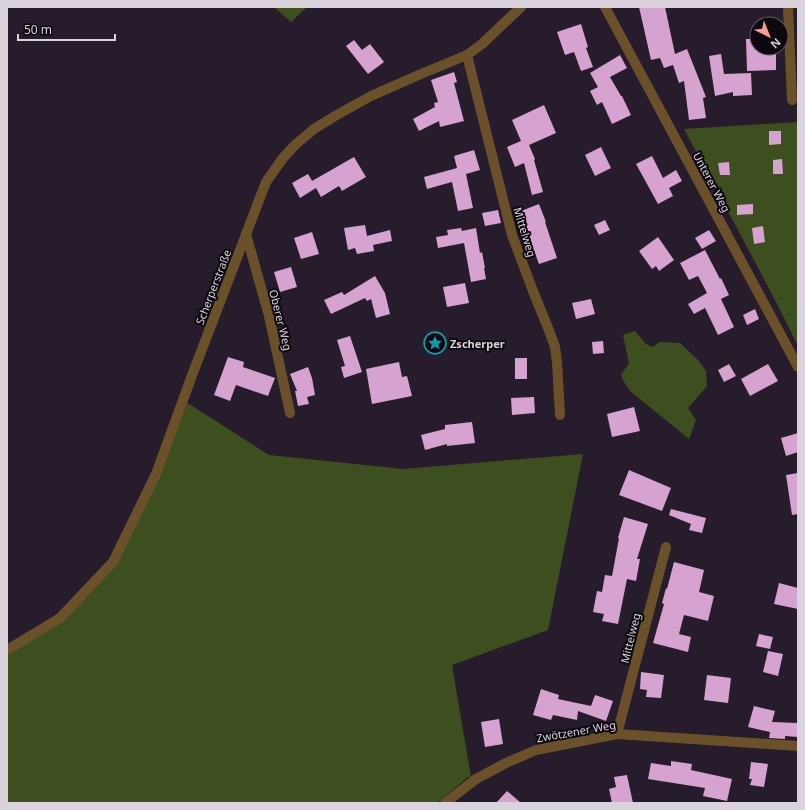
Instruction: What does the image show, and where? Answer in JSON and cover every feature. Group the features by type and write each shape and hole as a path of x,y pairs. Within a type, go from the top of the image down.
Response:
{"street":[{"name":"Scherperstraße","path":"7,650 60,618 113,562 156,474 266,182 283,158 295,145 314,129 335,116 371,96 467,55 482,44 521,7"},
{"name":"Unterer Weg","path":"605,7 798,367"},
{"path":"788,7 792,100"},
{"name":"Mittelweg","path":"467,55 512,235 532,291 555,348 560,415"},
{"name":"Oberer Weg","path":"246,234 269,316 290,413"},
{"name":"Mittelweg","path":"617,734 666,547"},
{"name":"Zwötzener Weg","path":"445,803 486,773 536,750 617,734 798,746"}],"green space":[{"path":"274,7 307,7 291,22"},
{"path":"798,122 798,346 684,129"},
{"path":"635,331 646,344 652,347 660,342 680,343 699,361 706,371 707,386 688,408 696,420 689,439 630,391 624,382 621,375 629,363 623,335"},
{"path":"183,400 269,455 403,469 583,454 548,630 452,665 471,777 468,777 437,803 7,803 7,650 60,618 113,562"}],"building":[{"path":"639,7 665,7 675,54 687,49 706,97 703,98 706,118 689,120 684,81 679,83 673,65 664,68 660,58 651,60"},
{"path":"581,24 588,47 586,48 593,67 581,71 574,52 565,55 557,32"},
{"path":"746,39 749,39 749,56 776,56 776,70 747,71"},
{"path":"354,40 362,50 370,44 384,62 368,74 346,46"},
{"path":"721,54 724,74 751,73 752,95 733,96 733,92 715,96 709,56"},
{"path":"620,55 627,68 610,77 622,96 631,115 612,124 602,102 597,105 590,91 598,87 590,73"},
{"path":"454,72 457,82 454,83 464,121 440,127 439,121 419,131 413,119 435,107 434,103 438,102 431,80"},
{"path":"544,105 556,133 529,145 535,159 534,160 543,192 532,195 524,163 515,167 507,147 521,141 512,120"},
{"path":"769,131 781,131 781,144 769,145"},
{"path":"601,147 611,168 595,176 585,155"},
{"path":"474,150 480,170 466,174 473,208 458,211 452,182 427,189 424,177 457,168 454,156"},
{"path":"652,156 663,178 676,170 682,181 669,188 673,196 658,204 636,164"},
{"path":"354,157 366,177 342,191 339,186 321,197 316,188 300,198 292,183 308,174 312,181"},
{"path":"782,159 783,174 773,174 773,160"},
{"path":"729,162 730,175 720,175 718,163"},
{"path":"539,204 557,258 539,264 528,234 527,235 521,221 524,220 521,211"},
{"path":"753,204 753,214 737,215 737,205"},
{"path":"498,210 501,223 485,226 482,213"},
{"path":"605,220 610,230 599,235 594,225"},
{"path":"365,225 367,236 390,230 392,241 373,245 374,251 357,254 355,248 348,250 344,228"},
{"path":"763,226 765,242 754,244 752,228"},
{"path":"461,228 462,231 476,228 480,253 482,252 486,279 471,282 464,243 438,248 436,237 448,235 447,230"},
{"path":"709,230 716,241 702,249 695,238"},
{"path":"312,232 319,254 301,259 294,238"},
{"path":"658,237 674,260 659,271 656,266 652,269 639,251"},
{"path":"705,250 729,295 721,299 734,327 718,335 705,308 694,314 688,304 707,293 698,276 689,280 680,263"},
{"path":"291,267 297,287 280,292 274,272"},
{"path":"375,276 385,293 390,314 376,318 371,299 367,301 365,298 331,314 324,300 342,292 344,295"},
{"path":"465,283 469,303 447,307 443,287"},
{"path":"591,299 595,314 576,319 572,303"},
{"path":"755,309 759,319 747,325 743,315"},
{"path":"350,336 362,372 344,378 341,367 345,366 337,340"},
{"path":"603,341 604,353 593,354 592,342"},
{"path":"228,357 244,362 243,367 275,378 268,396 236,385 230,401 214,395"},
{"path":"515,358 527,358 527,379 515,379"},
{"path":"399,362 402,377 407,376 412,396 372,404 366,369"},
{"path":"729,364 736,376 724,382 718,370"},
{"path":"768,364 778,381 750,396 741,379"},
{"path":"308,367 312,378 315,395 307,397 309,404 298,406 295,391 297,391 290,374"},
{"path":"534,397 535,413 512,415 511,398"},
{"path":"634,407 640,431 612,437 607,414"},
{"path":"472,422 475,443 447,446 447,444 425,450 421,435 445,429 445,425"},
{"path":"798,433 798,452 786,456 781,438"},
{"path":"629,470 671,488 662,511 619,495"},
{"path":"798,473 798,514 792,515 786,475"},
{"path":"671,509 706,518 702,533 689,530 691,524 669,515"},
{"path":"624,517 648,524 637,559 640,559 636,581 627,579 618,624 602,621 604,614 593,612 597,591 602,592 605,575 612,576 618,538"},
{"path":"674,562 704,570 699,592 714,596 708,621 684,615 679,634 691,637 688,652 653,643 664,604 662,603"},
{"path":"779,583 798,588 798,609 774,604"},
{"path":"759,634 773,637 770,649 756,646"},
{"path":"768,651 783,654 778,676 763,672"},
{"path":"641,672 664,675 661,698 646,697 647,690 640,689"},
{"path":"707,675 731,678 728,703 704,700"},
{"path":"541,689 559,695 558,699 591,706 595,695 613,701 606,721 578,711 577,720 553,715 551,720 533,715"},
{"path":"754,706 775,711 772,722 798,723 798,737 785,736 785,739 769,738 770,732 748,727"},
{"path":"499,719 503,744 485,747 481,722"},
{"path":"671,761 692,764 691,770 732,779 727,801 703,796 705,788 648,779 651,763 671,766"},
{"path":"751,762 768,764 764,787 750,785 752,779 749,779"},
{"path":"627,775 633,803 612,803 609,789 616,787 614,777"},
{"path":"507,791 521,803 496,803"}],"place":[{"name":"Zscherper","path":"435,343"}]}
